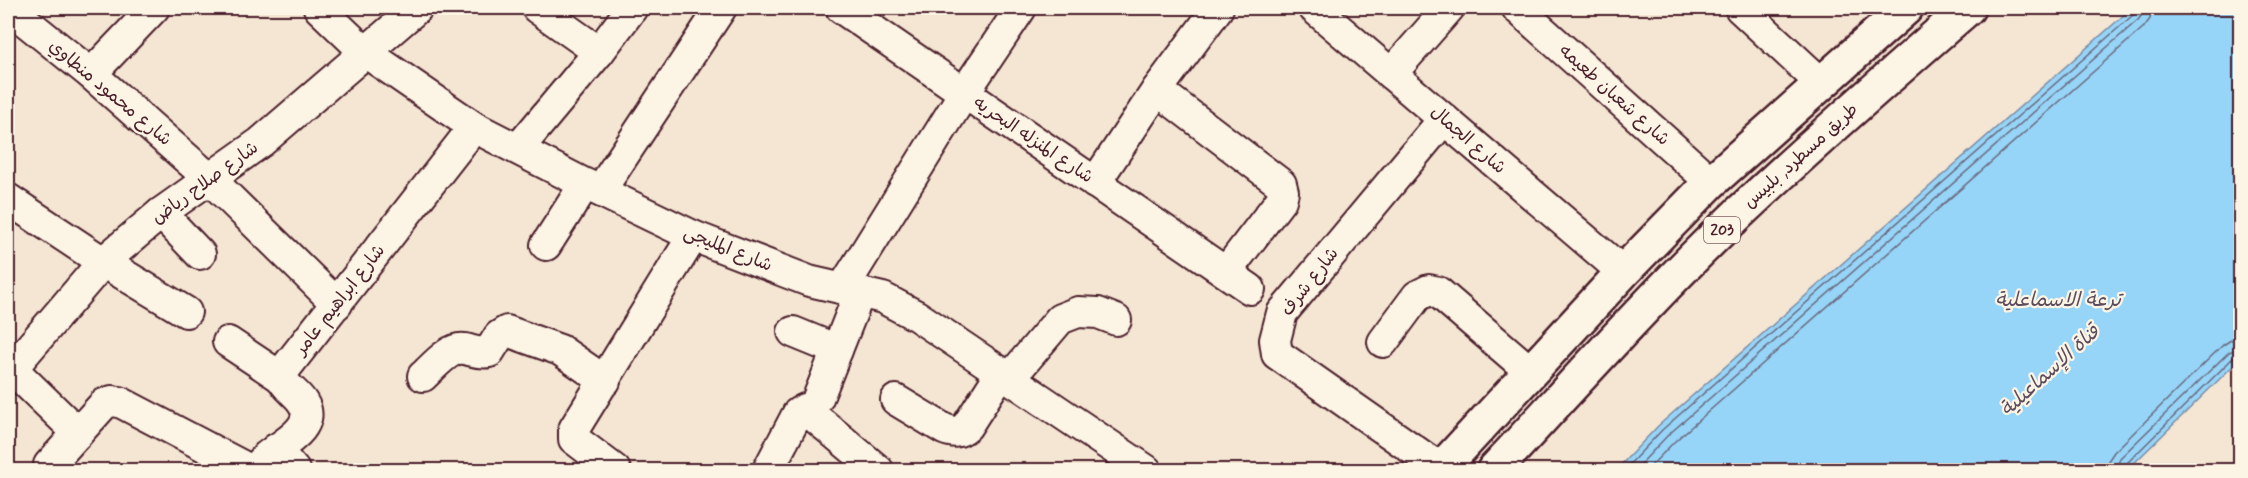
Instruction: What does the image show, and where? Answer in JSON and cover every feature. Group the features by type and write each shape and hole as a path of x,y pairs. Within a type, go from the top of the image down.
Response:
{"main road":[{"name":"203","path":"1440,470 1623,272 1711,182 1906,8"},
{"name":"طريق مسطرد, بلبيس","path":"1494,471 1650,303 1737,215 1850,111 1968,8"}],"street":[{"name":"شارع محمود منطاوي","path":"9,8 91,74 211,180 337,304"},
{"path":"91,74 154,8"},
{"name":"شارع المليجى","path":"319,8 365,52 474,126 592,188 693,236 809,281 883,298 917,316 1146,471"},
{"name":"شارع صلاح رياض","path":"9,369 103,262 161,213 211,180 261,142 417,8"},
{"path":"537,8 599,52"},
{"path":"518,149 599,52 632,8"},
{"path":"546,246 592,188 721,8"},
{"name":"شارع المنزله البحريه","path":"841,8 1250,289"},
{"path":"818,398 837,350 852,290 964,93 1021,8"},
{"path":"1095,183 1157,90 1218,8"},
{"name":"شارع الجمال","path":"1314,8 1623,272"},
{"path":"1391,74 1449,8"},
{"name":"شارع شعبان طعيمه","path":"1516,8 1711,182"},
{"path":"1740,8 1821,83"},
{"path":"1157,90 1281,184 1283,192 1281,200 1226,272"},
{"name":"شارع شرف","path":"1440,470 1277,354 1275,340 1282,313 1444,119"},
{"name":"شارع ابراهيم عامر","path":"282,378 285,369 474,126"},
{"path":"8,199 103,262 186,312"},
{"path":"161,213 200,254"},
{"path":"615,471 574,439 574,429 693,236"},
{"path":"1383,342 1417,296 1429,290 1438,292 1531,372"},
{"path":"896,400 952,433 961,431 1006,375 1060,319 1078,312 1098,313 1116,320"},
{"path":"423,376 452,351 463,348 477,353 489,352 500,336 507,331 560,350 605,381"},
{"path":"793,332 837,350"},
{"path":"228,342 282,378 286,386 303,402 306,413 305,421 275,464"},
{"path":"9,369 78,433"},
{"path":"49,465 104,404 112,401 120,402 250,471"},
{"path":"768,471 798,413 805,409 878,471"}],"water":[{"name":"ترعة الاسماعلية","path":"2132,8 2240,8 2240,359 2127,470 1616,470 1658,426"}],"water label":[{"name":"قناة الإسماعيلية","path":"2050,371"}]}
